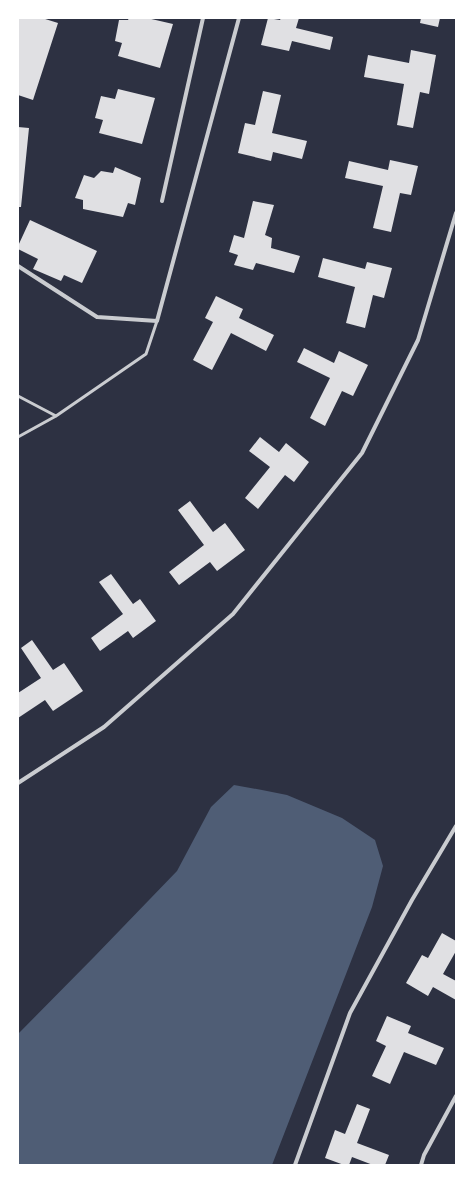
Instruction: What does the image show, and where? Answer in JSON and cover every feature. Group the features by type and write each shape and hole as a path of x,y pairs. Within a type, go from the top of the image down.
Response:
{"street":[{"path":"162,201 203,18"},
{"path":"18,266 97,317 157,321 238,18"},
{"path":"18,783 104,727 233,614 362,453 418,340 456,213"},
{"path":"295,1165 350,1013 412,900 456,826"},
{"path":"421,1165 424,1155 456,1096"}],"lane":[{"path":"18,437 56,416 146,354 157,321"},
{"path":"18,396 56,416"}],"water":[{"path":"234,785 287,795 342,818 375,840 383,866 372,907 272,1165 18,1165 18,1034 177,871 211,807"}],"building":[{"path":"18,18 42,18 58,23 33,100 18,95"},
{"path":"129,18 147,18 173,24 160,68 118,56 122,43 115,41 119,20 128,20"},
{"path":"268,18 280,20 281,18 299,18 296,28 333,37 330,50 292,41 289,51 261,45"},
{"path":"421,18 440,18 438,27 420,23"},
{"path":"411,50 436,55 429,94 420,92 413,128 397,125 404,84 364,77 368,55 409,63"},
{"path":"118,89 155,98 142,144 99,133 103,120 95,118 101,96 115,99"},
{"path":"263,91 281,95 272,133 307,141 302,159 273,152 271,161 238,153 245,123 255,125"},
{"path":"18,127 29,128 21,207 18,207"},
{"path":"390,160 418,166 411,195 400,193 391,232 373,228 383,186 345,178 349,161 388,170"},
{"path":"115,167 141,178 135,205 128,203 123,217 83,209 83,200 75,198 84,175 94,178 101,171 113,173"},
{"path":"253,201 274,205 265,235 272,238 271,248 300,256 294,273 256,263 253,270 234,265 238,255 229,252 234,235 244,238"},
{"path":"30,220 97,251 82,283 64,275 61,281 33,269 38,259 18,249"},
{"path":"323,258 365,269 367,262 392,268 384,298 373,295 365,328 346,323 355,287 318,277"},
{"path":"216,296 243,309 239,318 274,335 266,351 231,333 212,370 193,360 213,322 205,318"},
{"path":"304,348 334,363 339,351 368,365 353,396 342,391 325,426 310,418 330,378 297,362"},
{"path":"260,437 279,452 286,443 309,462 294,482 285,475 258,509 245,498 270,467 249,451"},
{"path":"190,501 213,532 225,523 245,550 217,571 210,562 179,585 169,572 204,545 178,510"},
{"path":"111,574 133,604 140,599 156,621 133,638 128,631 100,651 91,638 123,614 99,582"},
{"path":"32,640 53,670 64,663 83,691 53,711 45,700 18,718 18,693 41,678 21,648"},
{"path":"442,933 456,941 456,951 443,974 456,981 456,1000 433,987 428,996 406,983 422,955 428,958"},
{"path":"387,1016 411,1026 408,1033 444,1048 436,1065 404,1052 390,1084 372,1076 386,1046 376,1041"},
{"path":"357,1104 370,1109 357,1143 389,1155 385,1165 373,1165 352,1157 349,1165 344,1165 325,1158 335,1130 345,1134"}]}
